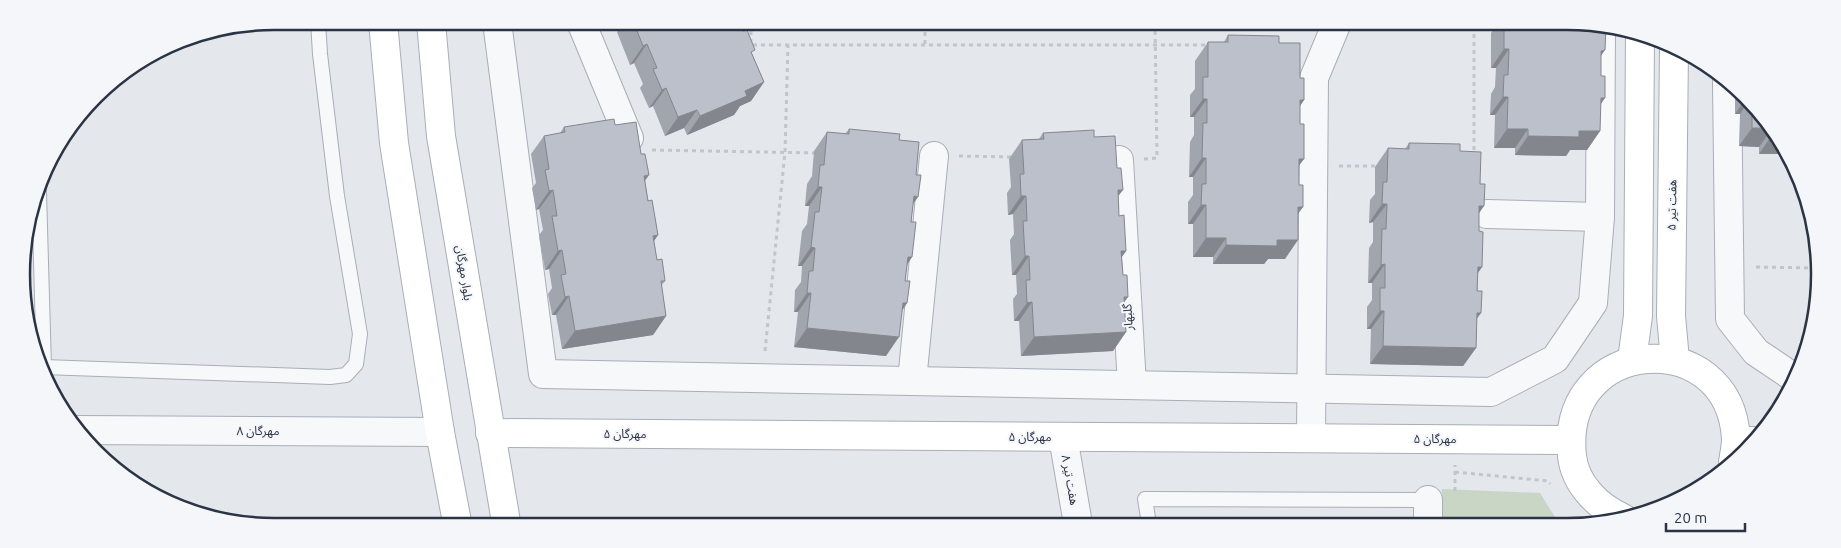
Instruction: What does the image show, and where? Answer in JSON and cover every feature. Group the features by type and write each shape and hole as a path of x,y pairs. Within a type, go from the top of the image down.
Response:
{"street":[{"path":"384,30 394,143 440,432 456,518"},
{"name":"بلوار مهرگان","path":"432,30 441,136 505,518"},
{"path":"499,30 543,374 1491,392 1555,359 1593,303 1600,217 1601,32"},
{"path":"583,30 629,138"},
{"path":"1312,438 1314,78 1334,30"},
{"path":"1632,360 1638,316 1640,41"},
{"name":"هفت تیر ۵","path":"1674,55 1671,316 1675,360"},
{"path":"1727,90 1730,319 1756,352 1789,374"},
{"path":"912,381 934,156"},
{"name":"گلبهار","path":"1119,160 1132,385"},
{"path":"1487,214 1600,217"},
{"path":"1614,513 1594,499 1581,482 1573,462 1570,440 1573,419 1582,398 1595,381 1612,368 1632,360 1654,357 1675,360 1695,369 1712,382 1725,400 1741,446"},
{"name":"مهرگان ۸","path":"86,430 440,432"},
{"name":"مهرگان ۵","path":"490,433 1570,440"},
{"name":"هفت تیر ۸","path":"1063,437 1077,518"}],"lane":[{"path":"49,367 330,377 346,375 356,364 360,334 337,196 319,30"},
{"path":"39,207 44,354"},
{"path":"1148,518 1145,499 1428,512"}],"path":[{"path":"751,30 751,45 1213,45"},
{"path":"925,30 925,45"},
{"path":"1119,160 1157,158 1155,30"},
{"path":"1474,30 1474,155"},
{"path":"762,378 785,152 788,45"},
{"path":"629,138 646,150 825,153"},
{"path":"934,156 1022,158"},
{"path":"1314,167 1380,166"},
{"path":"1729,267 1811,268"},
{"path":"1455,439 1455,498"},
{"path":"1455,472 1548,481 1552,487"}],"green space":[{"path":"1442,489 1540,493 1556,518 1442,518"}],"building":[{"path":"637,30 747,30 755,50 751,52 764,82 745,91 747,96 700,116 697,110 678,117 666,88 662,90 653,69 657,68 647,44 643,46"},
{"path":"1504,30 1567,30 1606,33 1605,50 1601,51 1601,76 1605,76 1605,98 1601,98 1600,131 1579,131 1579,137 1528,136 1528,129 1507,129 1508,97 1503,97 1504,75 1508,75 1509,49 1504,49"},
{"path":"1228,35 1279,36 1279,43 1300,43 1300,78 1304,78 1304,100 1300,100 1300,124 1304,124 1304,159 1299,159 1299,185 1303,185 1303,207 1298,207 1298,240 1277,240 1277,246 1226,245 1226,238 1206,238 1206,205 1201,205 1202,184 1206,184 1206,158 1202,158 1203,123 1207,123 1207,99 1203,99 1203,77 1208,77 1208,42 1228,42"},
{"path":"1752,115 1763,128 1752,128"},
{"path":"614,119 615,125 636,122 641,154 645,154 649,175 644,176 648,201 652,200 658,235 653,236 657,260 662,259 665,281 661,281 666,316 575,331 569,296 565,297 561,275 566,274 562,250 558,251 552,216 557,216 553,190 549,191 545,170 549,169 544,136 565,132 564,127"},
{"path":"849,129 900,134 899,140 919,142 916,175 921,175 918,197 914,196 911,222 916,222 912,257 908,257 905,281 910,281 907,303 903,303 899,337 807,328 811,293 807,293 809,271 813,271 815,248 811,247 815,212 819,212 822,187 818,187 820,165 824,165 827,132 849,134"},
{"path":"1094,130 1094,137 1115,136 1117,168 1121,168 1123,190 1118,190 1119,216 1124,215 1126,251 1121,251 1123,275 1127,275 1128,297 1124,297 1126,332 1034,337 1032,302 1027,303 1026,280 1030,280 1029,256 1025,256 1023,221 1027,221 1026,196 1021,196 1020,174 1024,174 1022,140 1044,139 1043,133"},
{"path":"1409,143 1460,144 1460,151 1481,152 1480,184 1485,184 1484,206 1479,206 1479,231 1483,232 1482,267 1478,267 1477,291 1482,291 1481,313 1477,313 1476,348 1383,346 1384,311 1380,311 1380,288 1385,288 1385,264 1381,265 1382,229 1386,229 1387,204 1382,204 1383,182 1387,182 1388,148 1409,149"}]}
